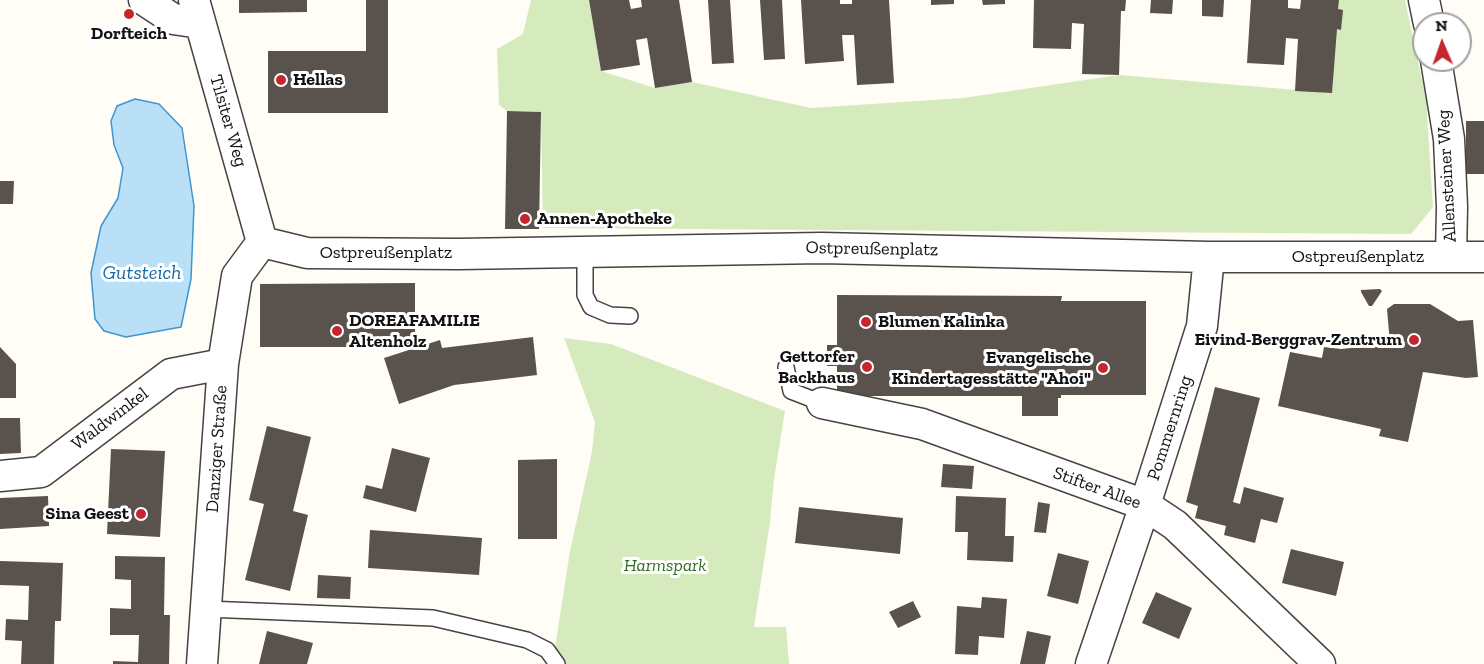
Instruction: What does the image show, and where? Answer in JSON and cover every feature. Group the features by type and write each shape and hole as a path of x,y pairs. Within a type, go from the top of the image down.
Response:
{"street":[{"path":"144,0 173,20 197,11"},
{"name":"Tilsiter Weg","path":"197,11 262,242"},
{"name":"Allensteiner Weg","path":"1438,72 1449,139 1452,207 1451,256"},
{"name":"Ostpreußenplatz","path":"262,242 307,253 459,254 585,250 822,248 1209,256 1484,257"},
{"name":"Danziger Straße","path":"202,664 223,364 237,276 262,242"},
{"name":"Pommernring","path":"1090,664 1145,505 1202,326 1209,256"},
{"name":"Waldwinkel","path":"0,476 40,472 171,374 223,364"},
{"name":"Stifter Allee","path":"822,403 922,424 1145,505 1175,525 1320,664"}],"lane":[{"path":"585,250 585,295 591,307 610,315 630,316"},
{"path":"786,367 791,392 822,403"},
{"path":"206,609 433,618 527,640 547,650 557,664"}],"green space":[{"path":"531,0 589,0 601,71 655,88 692,82 811,108 963,98 1119,75 1332,93 1336,0 1405,0 1412,33 1412,72 1420,72 1426,99 1433,207 1411,234 543,228 541,112 507,111 499,105 497,49 523,34"},
{"name":"Harmspark","path":"564,338 611,344 785,411 754,627 786,627 789,664 565,664 555,648 570,551 592,452 595,422"}],"water":[{"name":"Gutsteich","path":"135,99 159,104 182,128 194,206 191,279 181,327 126,337 104,331 95,319 91,273 101,226 118,198 123,168 114,145 111,121 117,106"}],"building":[{"path":"239,0 307,0 307,12 239,13"},
{"path":"366,0 388,0 388,113 268,113 268,51 366,51"},
{"path":"589,0 629,0 631,9 642,7 641,0 679,0 692,82 655,88 647,38 636,40 640,65 601,71"},
{"path":"708,0 730,0 734,63 712,64"},
{"path":"760,0 782,0 785,59 764,60"},
{"path":"801,0 840,0 840,4 852,4 852,0 889,0 894,83 857,85 854,35 842,35 844,61 805,64"},
{"path":"931,0 954,0 954,4 931,5"},
{"path":"982,0 1005,0 1005,4 983,5"},
{"path":"1034,0 1126,0 1125,11 1121,11 1119,75 1082,74 1084,24 1072,23 1071,49 1033,48"},
{"path":"1151,0 1173,0 1172,14 1150,13"},
{"path":"1202,0 1224,0 1223,17 1202,16"},
{"path":"1251,0 1288,0 1288,8 1300,9 1301,0 1339,0 1338,9 1343,10 1341,30 1337,29 1332,93 1295,91 1298,39 1286,38 1284,65 1247,63"},
{"path":"507,111 541,112 539,229 505,229"},
{"path":"1466,121 1484,121 1484,174 1466,174"},
{"path":"0,181 14,181 13,204 0,204"},
{"name":"DOREAFAMILIE Altenholz","path":"415,283 415,347 260,347 260,284"},
{"path":"1380,289 1382,291 1372,306 1369,306 1361,290"},
{"path":"837,295 1062,296 1061,301 1146,301 1146,395 1061,395 1061,398 1058,398 1058,416 1022,416 1022,396 837,396 837,366 827,366 827,345 837,345"},
{"path":"1394,304 1430,304 1458,321 1473,320 1478,377 1466,378 1423,372 1408,442 1379,436 1381,429 1278,406 1290,352 1322,358 1324,347 1341,349 1390,344 1387,309"},
{"path":"533,337 537,375 454,385 399,404 384,358 440,340 442,348"},
{"path":"0,347 16,364 16,398 0,398"},
{"path":"1215,387 1260,398 1233,502 1240,504 1244,487 1284,498 1277,523 1261,519 1255,543 1224,535 1226,526 1195,518 1198,506 1186,502"},
{"path":"0,418 20,418 21,453 0,454"},
{"path":"267,426 311,437 293,511 308,515 290,591 245,580 264,504 249,500"},
{"path":"392,448 430,458 416,512 363,498 366,485 382,489"},
{"path":"111,449 165,451 160,537 107,534"},
{"path":"557,459 557,539 518,539 518,460"},
{"path":"943,464 974,466 972,489 941,487"},
{"path":"48,496 49,526 0,529 0,498"},
{"path":"956,496 1006,498 1005,536 1014,536 1013,562 967,560 968,532 955,532"},
{"path":"1038,502 1050,504 1046,533 1034,532"},
{"path":"799,507 903,518 900,554 795,543"},
{"path":"370,530 482,538 479,575 368,568"},
{"path":"1291,549 1344,562 1336,596 1282,583"},
{"path":"1058,553 1089,561 1078,604 1047,596"},
{"path":"115,556 165,557 164,615 170,615 169,664 113,664 113,661 138,662 139,635 110,635 110,608 131,609 131,580 115,579"},
{"path":"0,561 63,563 61,621 55,621 54,664 21,664 22,641 5,640 6,619 28,620 29,586 0,585"},
{"path":"318,575 351,577 350,599 317,598"},
{"path":"1156,592 1192,608 1179,639 1142,623"},
{"path":"982,597 1007,599 1004,638 979,636 978,655 955,654 957,606 981,608"},
{"path":"913,601 921,617 898,628 889,612"},
{"path":"267,631 313,643 307,664 259,664"},
{"path":"1027,631 1051,636 1045,664 1020,664"}],"place":[{"name":"Dorfteich","path":"129,14"},
{"name":"Hellas","path":"281,80"},
{"name":"Annen-Apotheke","path":"525,219"},
{"name":"Blumen Kalinka","path":"866,322"},
{"name":"DOREAFAMILIE Altenholz","path":"337,331"},
{"name":"Eivind-Berggrav-Zentrum","path":"1414,340"},
{"name":"Gettorfer Backhaus","path":"867,367"},
{"name":"Evangelische Kindertagesstätte \"Ahoi\"","path":"1103,368"},
{"name":"Sina Geest","path":"141,514"}]}
